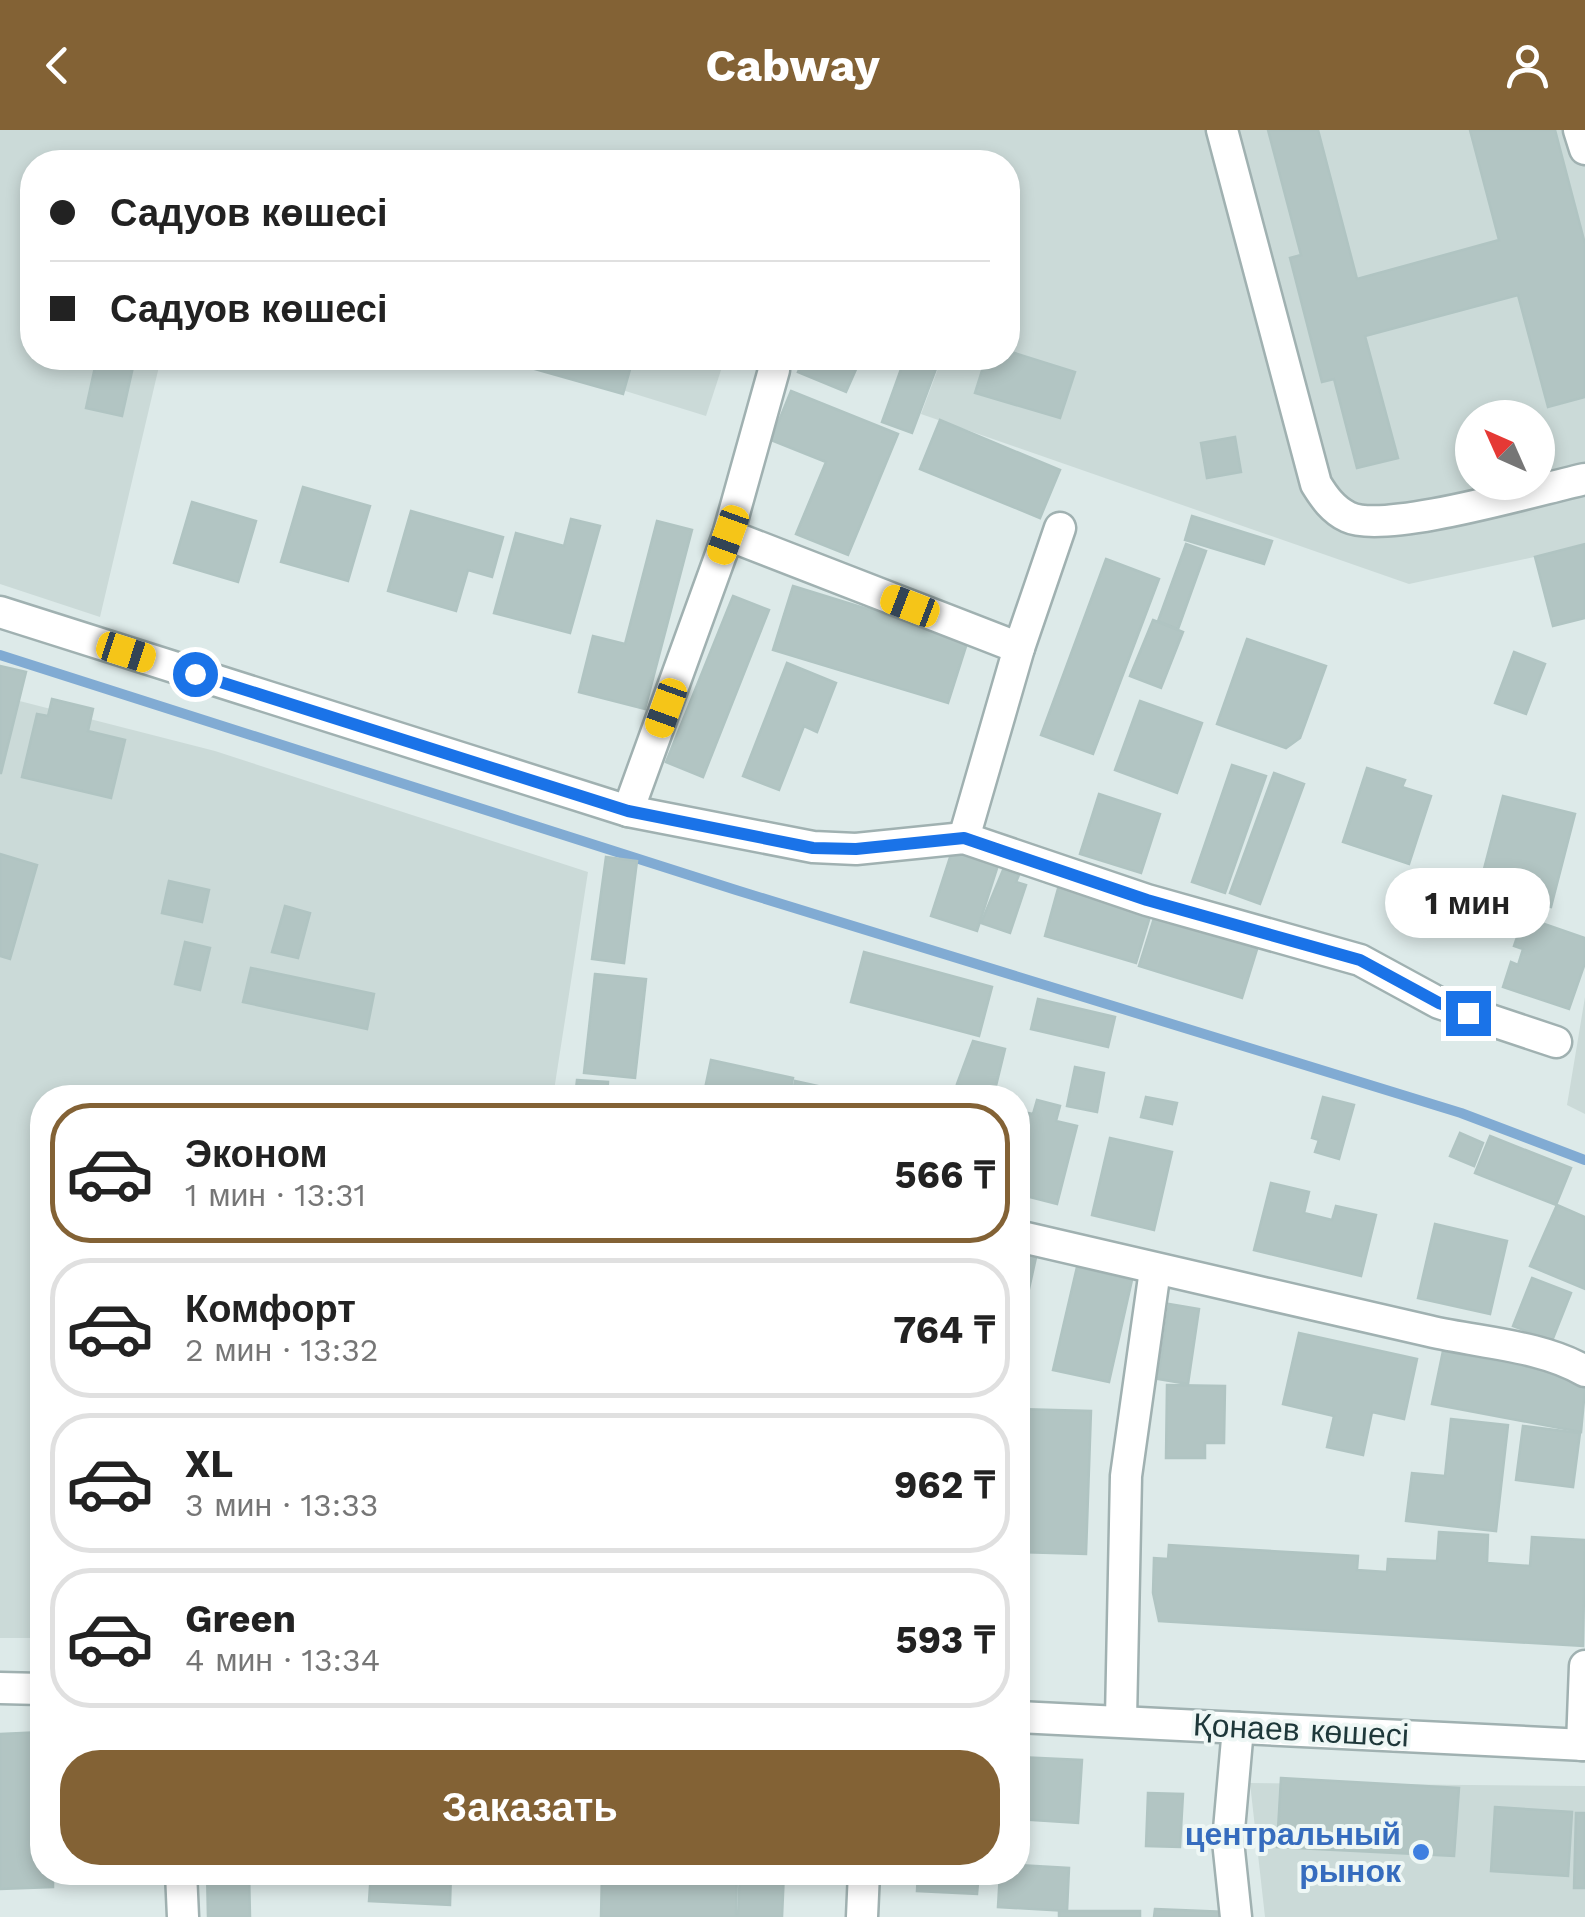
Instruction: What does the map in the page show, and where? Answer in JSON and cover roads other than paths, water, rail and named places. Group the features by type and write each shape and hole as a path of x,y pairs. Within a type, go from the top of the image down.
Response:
{"street":[{"path":"1222,130 1316,484 1329,503 1360,521 1401,520 1585,479"},
{"path":"1579,130 1585,149"},
{"path":"628,811 728,535 774,370"},
{"path":"964,838 1019,648 1060,528"},
{"path":"728,535 1019,648"},
{"path":"0,612 628,811 813,848 856,849 964,838 1130,894 1360,960 1439,1003 1556,1042"},
{"path":"1030,1239 1513,1347 1585,1371"},
{"path":"1121,1719 1126,1476 1156,1270"},
{"path":"1584,1744 1585,1666"},
{"path":"0,1688 30,1689"},
{"name":"Қонаев көшесі","path":"1030,1716 1584,1744"},
{"path":"1236,1917 1228,1841 1238,1728"},
{"path":"182,1885 183,1917"},
{"path":"862,1917 863,1885"}],"waterway":[{"path":"0,655 736,890 1461,1113 1585,1160"}],"place":[{"name":"центральный рынок","path":"1421,1852"}]}
